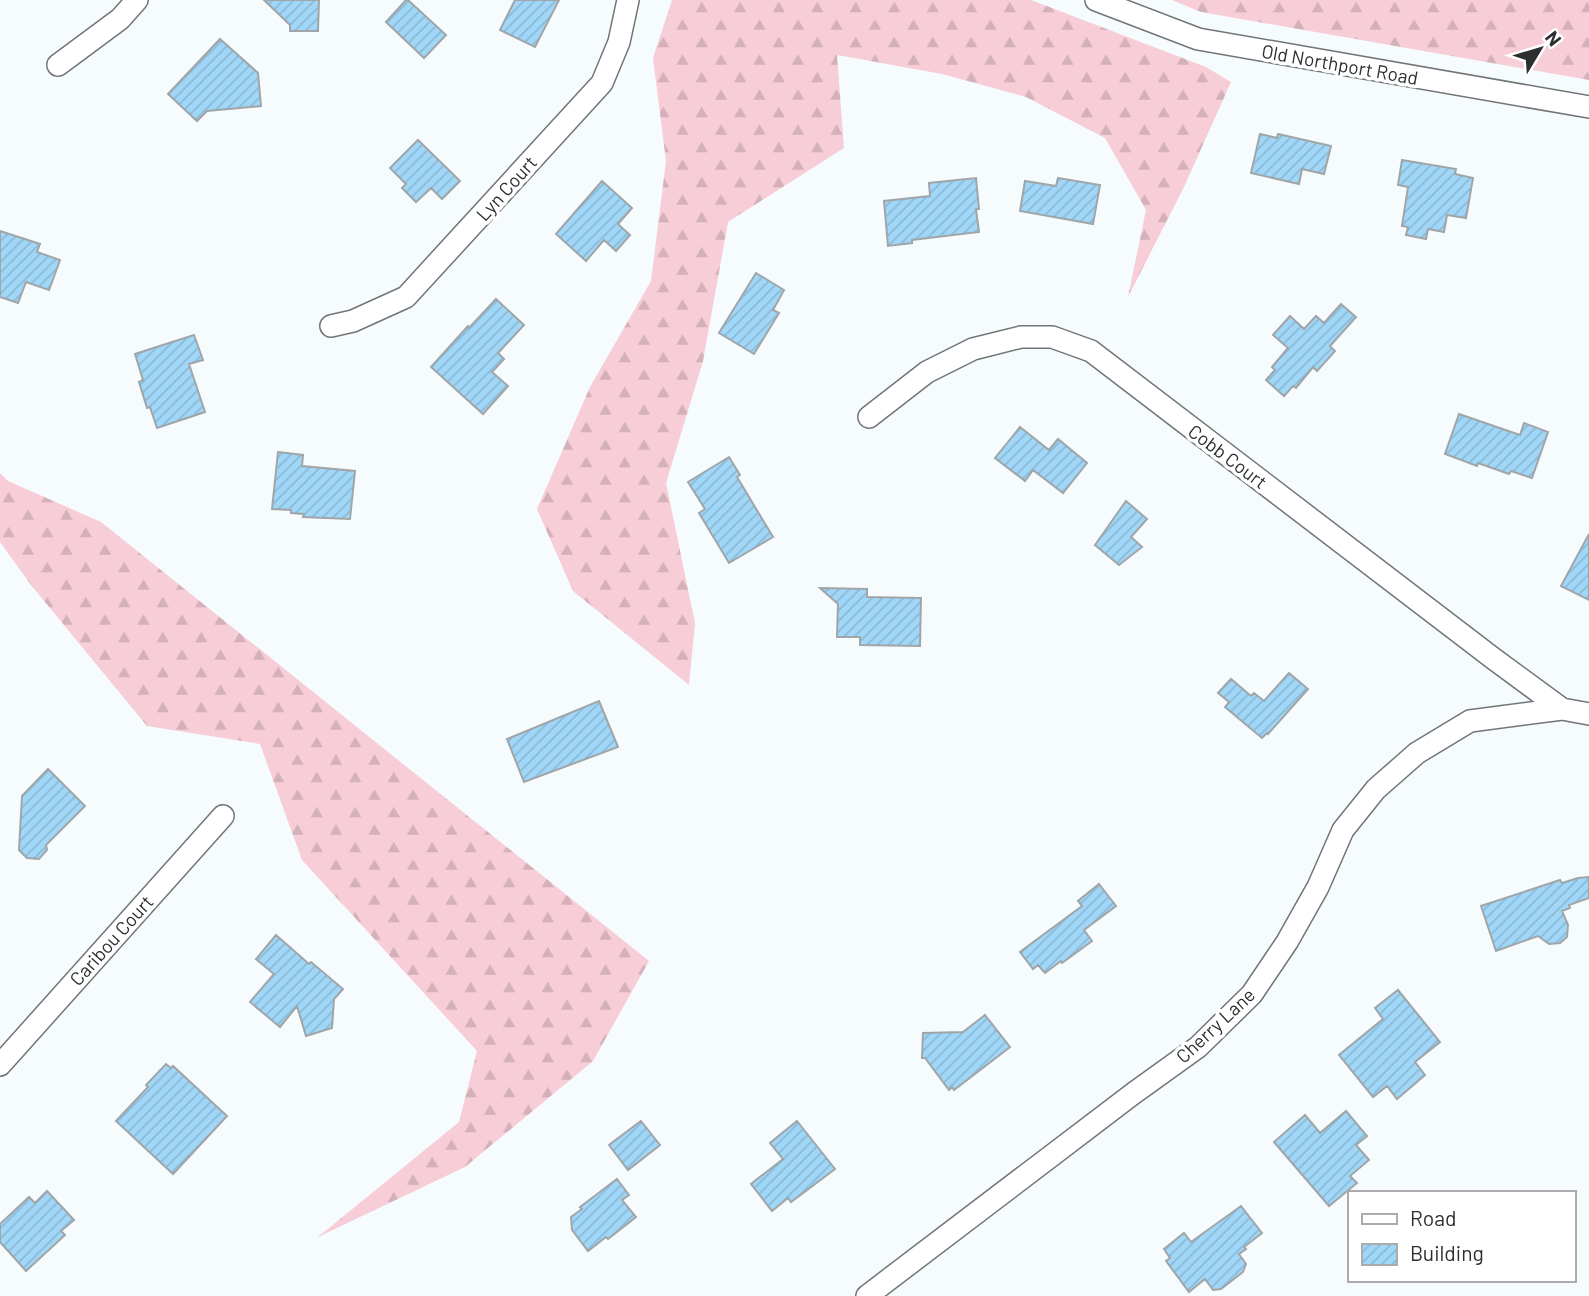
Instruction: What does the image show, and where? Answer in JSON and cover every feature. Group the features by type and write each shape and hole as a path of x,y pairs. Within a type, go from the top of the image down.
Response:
{"street":[{"path":"58,65 120,19 137,0"},
{"name":"Lyn Court","path":"331,326 353,321 407,298 602,83 619,42 628,0"},
{"name":"Old Northport Road","path":"1096,0 1198,39 1589,107"},
{"name":"Cobb Court","path":"869,417 927,372 973,349 1021,337 1052,337 1091,351 1562,709"},
{"name":"Cherry Lane","path":"867,1296 1198,1046 1252,994 1287,942 1318,887 1343,830 1376,789 1417,753 1470,721 1562,709 1589,714"},
{"name":"Caribou Court","path":"0,1065 223,816"}],"green space":[{"path":"672,0 1031,0 1206,67 1231,82 1184,187 1128,297 1146,210 1105,138 1026,97 942,74 837,55 844,148 728,222 703,361 666,483 695,623 689,685 573,591 537,509 590,387 651,281 666,161 653,58"},
{"path":"1172,0 1589,0 1589,80 1201,12"},
{"path":"0,473 8,481 101,522 649,961 593,1061 465,1167 318,1237 459,1122 477,1051 302,860 260,744 147,726 31,585 0,542"}],"building":[{"path":"264,0 319,0 318,31 290,31 290,25"},
{"path":"406,0 446,35 424,58 386,22"},
{"path":"515,0 559,0 535,47 500,30"},
{"path":"220,39 258,73 261,106 207,111 197,121 168,94"},
{"path":"1260,134 1277,138 1278,134 1331,146 1324,174 1302,169 1299,184 1251,173"},
{"path":"418,140 460,181 442,199 431,188 416,202 402,188 406,184 390,168"},
{"path":"1402,160 1456,169 1455,174 1473,178 1466,218 1447,215 1444,232 1428,229 1426,239 1406,235 1408,227 1402,226 1408,187 1398,185"},
{"path":"976,178 979,232 912,240 912,243 888,246 884,201 930,196 929,183"},
{"path":"1058,178 1100,185 1093,224 1020,211 1025,181 1056,186"},
{"path":"602,181 632,208 618,224 630,235 616,251 604,240 586,261 556,234"},
{"path":"0,231 40,244 37,252 60,260 49,290 26,282 18,303 0,297"},
{"path":"756,273 784,290 773,310 779,313 754,354 719,333"},
{"path":"496,299 524,325 498,353 504,359 492,372 508,386 483,414 431,367"},
{"path":"1341,304 1356,317 1330,346 1335,351 1317,371 1313,367 1296,388 1293,386 1284,396 1266,380 1275,370 1272,367 1288,348 1273,335 1290,316 1304,329 1316,316 1324,323"},
{"path":"194,335 203,360 189,364 205,412 157,428 139,382 143,380 135,354"},
{"path":"1459,414 1520,435 1524,423 1548,432 1532,478 1511,471 1509,474 1478,463 1477,466 1445,454"},
{"path":"1020,427 1049,450 1058,439 1087,463 1063,493 1033,470 1025,481 995,458"},
{"path":"278,452 303,455 302,466 355,471 350,519 303,517 304,514 291,513 291,510 272,509"},
{"path":"729,457 740,475 737,477 773,537 729,563 699,513 705,509 688,482"},
{"path":"1126,501 1147,519 1131,537 1142,547 1119,565 1095,545"},
{"path":"1589,534 1589,600 1561,586"},
{"path":"820,588 867,589 867,597 921,598 920,646 860,645 860,637 837,637 838,604"},
{"path":"1289,673 1308,689 1262,738 1225,707 1229,702 1218,693 1231,679 1251,696 1254,693 1264,701"},
{"path":"599,701 618,747 524,782 507,739"},
{"path":"48,769 85,806 46,845 47,850 39,859 27,858 19,850 22,796"},
{"path":"1589,877 1589,898 1569,905 1570,908 1562,911 1568,925 1567,937 1560,943 1549,944 1538,936 1496,951 1481,906 1560,880 1562,883"},
{"path":"1099,884 1116,906 1084,930 1092,941 1045,973 1038,965 1033,969 1020,952 1082,906 1078,901"},
{"path":"276,935 343,989 334,999 332,1028 306,1036 297,1006 280,1027 250,1002 274,974 256,959"},
{"path":"1398,990 1440,1042 1415,1062 1425,1075 1397,1099 1387,1086 1373,1097 1339,1055 1383,1019 1375,1008"},
{"path":"985,1015 1010,1047 954,1090 952,1087 949,1090 925,1058 922,1058 923,1033 963,1032"},
{"path":"166,1064 171,1068 173,1066 227,1116 173,1174 116,1121"},
{"path":"1346,1111 1367,1136 1356,1145 1369,1160 1350,1176 1357,1183 1329,1206 1274,1142 1305,1115 1320,1133"},
{"path":"641,1121 660,1145 628,1170 609,1145"},
{"path":"797,1121 835,1169 791,1202 788,1198 772,1211 751,1184 783,1159 770,1143"},
{"path":"617,1179 629,1195 622,1200 636,1217 588,1251 572,1230 571,1217"},
{"path":"47,1191 74,1220 61,1231 65,1235 26,1271 0,1242 0,1224 29,1197 35,1203"},
{"path":"1241,1206 1262,1233 1239,1254 1246,1264 1243,1272 1221,1289 1213,1290 1205,1279 1189,1292 1166,1261 1170,1258 1164,1249 1184,1233 1191,1242"}]}
